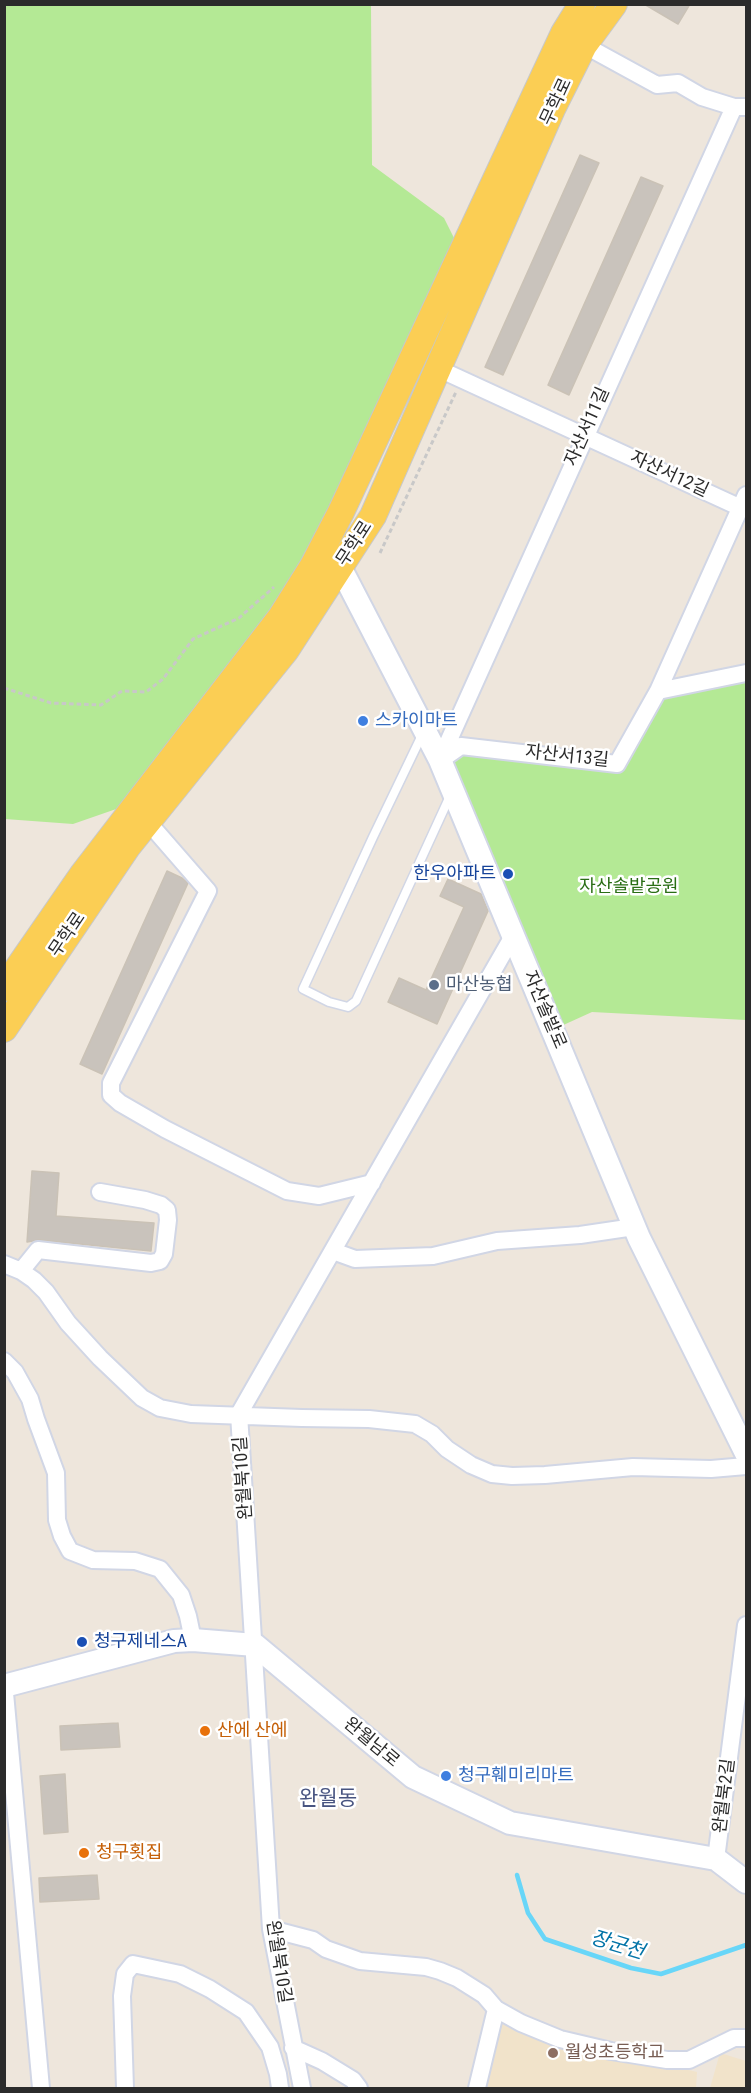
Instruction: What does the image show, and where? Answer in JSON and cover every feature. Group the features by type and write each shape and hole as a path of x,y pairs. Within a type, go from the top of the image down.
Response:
{"main road":[{"name":"무학로","path":"4,1029 128,846 286,650 330,559 341,512 564,33 582,4"},
{"name":"무학로","path":"4,988 83,874 281,616 330,559 374,516 552,109 585,45 614,4"},
{"name":"자산솔밭로","path":"330,559 440,760 634,1227 747,1453"},
{"path":"5,1684 174,1641 193,1640 255,1645"},
{"name":"완월남로","path":"255,1645 413,1777 510,1823 716,1859 747,1882"},
{"path":"716,1859 747,1863"}],"street":[{"path":"585,45 657,85 678,83 702,97 743,107"},
{"name":"자산서11길","path":"440,760 584,437 743,107"},
{"name":"자산서12길","path":"439,369 584,437 744,502"},
{"name":"자산서13길","path":"440,760 461,746 617,764 658,691 744,502"},
{"path":"658,691 747,673"},
{"path":"148,822 208,891 111,1083 111,1095 120,1103 165,1129 287,1191 319,1196 372,1182"},
{"name":"완월북10길","path":"302,2088 271,1929 239,1414 513,936"},
{"path":"21,1271 38,1250 151,1263 160,1261 164,1254 167,1210 161,1205 144,1200 100,1192"},
{"path":"333,1251 355,1259 433,1256 497,1241 634,1227"},
{"path":"4,1264 21,1271 40,1286 68,1323 141,1398 160,1408 176,1412 381,1419 415,1424 432,1434 447,1449 471,1465 492,1474 512,1476 633,1467 711,1469 747,1466"},
{"path":"4,1361 15,1372 30,1399 56,1473 57,1520 70,1551 93,1560 135,1561 160,1569 181,1595 193,1640"},
{"name":"완월북2길","path":"716,1859 747,1625"},
{"path":"5,1684 41,2088"},
{"path":"271,1929 313,1940 326,1949 360,1961 426,1967 440,1971 457,1978 484,1995 496,2009 521,2023 560,2039 611,2052 667,2060 689,2060 734,2038 747,2038"},
{"path":"125,2088 122,1996 125,1974 133,1964 180,1974 210,1989 246,2012 270,2047 280,2088"},
{"path":"477,2088 496,2009"},
{"path":"293,2048 322,2061 353,2080 359,2088"}],"lane":[{"path":"424,730 303,990 329,1002 348,1007 356,1001 453,791"}],"path":[{"path":"380,553 462,380"},
{"path":"4,688 51,703 101,705 122,691 146,692 163,679 193,639 239,618 281,581"}],"shaded area":[{"name":"월성초등학교","path":"502,2020 625,2055 697,2072 696,2088 477,2088"},
{"path":"720,2053 746,2061 746,2088 710,2088"}],"green space":[{"path":"4,5 371,5 372,165 444,218 456,242 347,503 145,799 73,824 5,819"},
{"name":"자산솔밭공원","path":"746,680 746,1020 592,1012 559,1027 448,760 462,751 620,768 659,698"}],"building":[{"path":"644,4 690,4 678,24"},
{"path":"580,155 599,163 503,375 485,367"},
{"path":"641,177 663,186 569,395 548,385"},
{"path":"167,871 188,883 102,1074 80,1064"},
{"path":"448,879 481,894 488,911 437,1024 388,1002 399,978 426,990 464,907 440,896"},
{"path":"32,1171 59,1173 56,1216 154,1223 151,1251 39,1240 27,1242"},
{"path":"118,1723 120,1747 61,1750 60,1726"},
{"path":"65,1774 68,1832 44,1834 40,1776"},
{"path":"97,1875 99,1899 40,1902 39,1878"}],"waterway":[{"name":"장군천","path":"517,1875 528,1913 545,1939 631,1968 661,1974 746,1945"}],"place":[{"name":"스카이마트","path":"363,721"},
{"name":"한우아파트","path":"508,874"},
{"name":"마산농협","path":"434,985"},
{"name":"청구제네스A","path":"82,1642"},
{"name":"산에 산에","path":"205,1731"},
{"name":"청구훼미리마트","path":"446,1776"},
{"name":"청구횟집","path":"84,1853"},
{"name":"월성초등학교","path":"553,2053"}],"district":[{"name":"완월동","path":"328,1800"}]}
